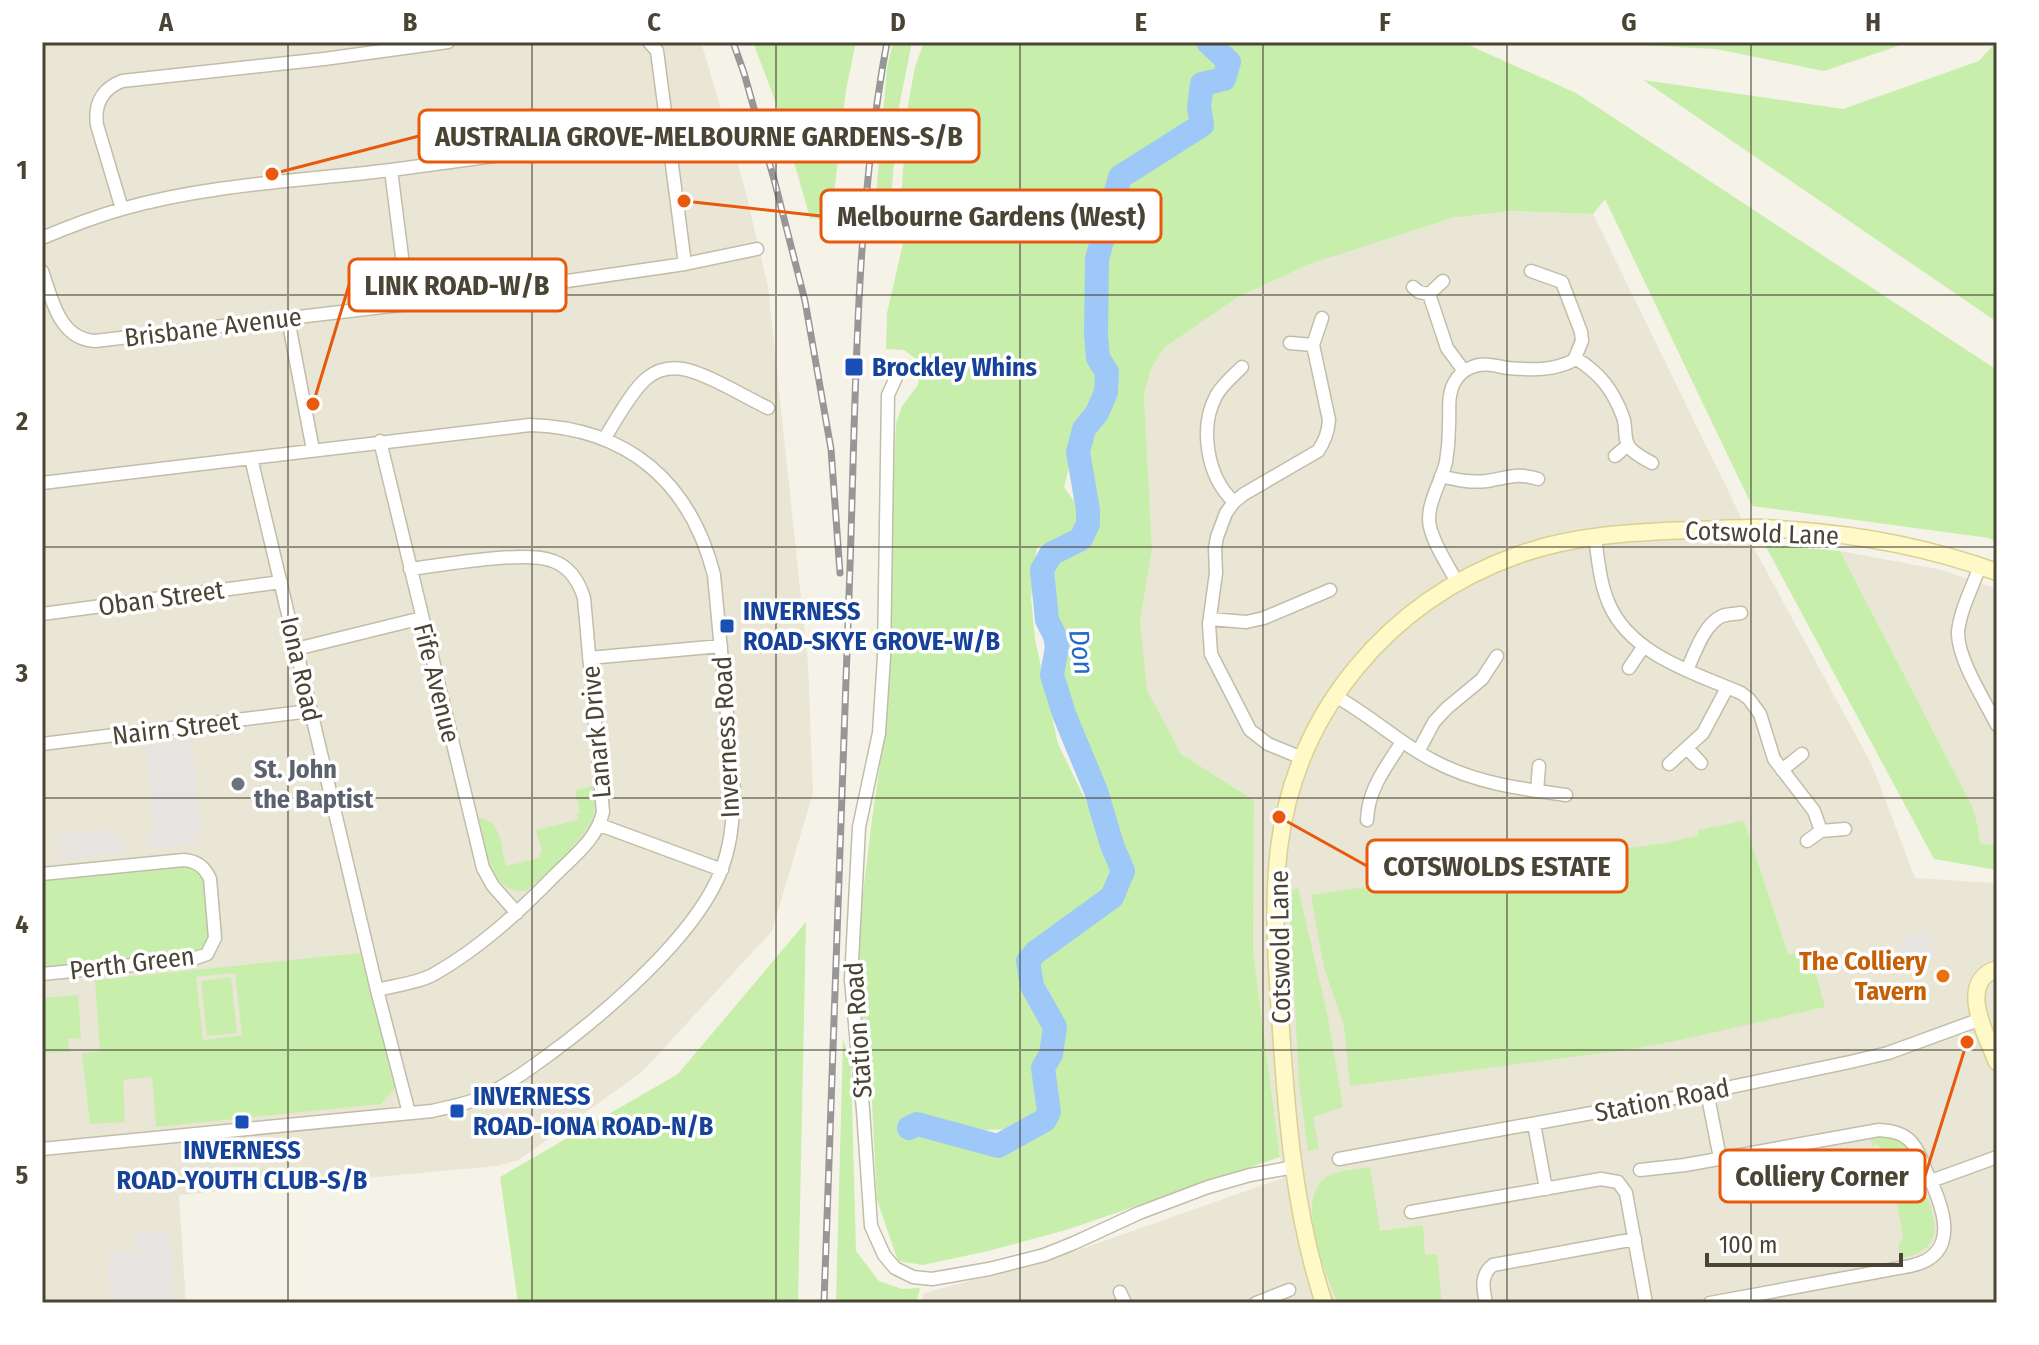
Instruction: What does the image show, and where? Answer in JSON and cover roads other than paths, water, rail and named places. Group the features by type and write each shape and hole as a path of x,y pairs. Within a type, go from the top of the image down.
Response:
{"street":[{"path":"122,209 95,113 104,92 112,85 122,81 448,42"},
{"path":"649,42 657,51 685,264"},
{"path":"42,238 122,209 178,196 668,131"},
{"path":"391,170 408,304"},
{"name":"Brisbane Avenue","path":"42,271 64,326 73,335 95,341 408,304 685,264 757,249"},
{"path":"1457,582 1430,528 1430,509 1448,446 1450,395 1454,383 1464,371 1484,364 1510,368 1557,368 1575,358 1582,341 1562,282 1531,271"},
{"path":"1562,282 1574,272"},
{"path":"1429,294 1443,281"},
{"path":"1413,287 1429,294"},
{"path":"1429,294 1447,348 1464,371"},
{"path":"1302,758 1268,744 1250,730 1211,654 1209,639 1216,573 1215,548 1220,526 1234,502 1310,458 1324,443 1328,432 1329,420 1313,345 1322,318"},
{"path":"288,319 313,450"},
{"path":"1290,343 1313,345"},
{"path":"1575,358 1600,375 1623,418 1628,445 1652,463"},
{"path":"1234,502 1216,479 1208,427 1218,392 1242,367"},
{"path":"604,439 638,387 648,377 670,368 699,374 768,408"},
{"name":"Station Road","path":"899,371 888,395 884,657 879,733 859,827 851,980 871,1226 884,1255 895,1268 913,1277 932,1279 989,1269 1044,1255 1139,1213 1208,1187 1294,1167"},
{"name":"Inverness Road","path":"42,483 530,425 569,428 620,446 666,481 684,503 707,549 714,575 734,790 730,845 722,870 700,910 680,936 607,1007 552,1053 504,1086 478,1099 432,1111 42,1149"},
{"name":"Fife Avenue","path":"380,441 483,868 493,886 517,913"},
{"path":"1615,456 1628,445"},
{"name":"Iona Road","path":"251,458 409,1113"},
{"path":"1441,476 1462,482 1518,475 1538,479"},
{"name":"Cotswold Lane","path":"1324,1303 1305,1238 1283,1066 1276,924 1279,849 1284,817 1302,758 1315,730 1353,670 1382,639 1425,603 1457,582 1519,555 1595,537 1644,531 1748,527 1808,531 1911,545 1997,572"},
{"path":"1595,537 1603,588 1623,626 1644,646 1687,670 1741,693 1755,706 1770,751 1814,811 1821,831"},
{"name":"Lanark Drive","path":"377,990 435,974 490,936 585,845 600,825 603,812 581,589 570,572 553,561 516,557 410,569"},
{"path":"1980,566 1958,633 1961,654 1993,706 1997,725"},
{"name":"Oban Street","path":"42,614 281,582"},
{"path":"1210,619 1246,622 1264,618 1330,590"},
{"path":"1705,609 1715,621"},
{"path":"1687,670 1707,630 1715,621 1741,613"},
{"path":"296,649 422,618"},
{"path":"589,658 721,646"},
{"path":"1629,668 1644,646"},
{"path":"1418,752 1434,722 1482,679 1497,656"},
{"path":"1669,764 1703,733 1727,688"},
{"path":"1335,696 1402,742 1447,768 1514,788 1566,795"},
{"name":"Nairn Street","path":"42,744 310,711"},
{"path":"1367,820 1370,795 1402,742"},
{"path":"1687,748 1701,763"},
{"path":"1782,770 1802,754"},
{"path":"1537,791 1539,766"},
{"path":"600,825 722,870"},
{"path":"1807,841 1821,831 1845,829"},
{"name":"Perth Green","path":"42,874 184,860 196,863 207,871 210,879 215,938 207,954 193,959 42,974"},
{"path":"1994,970 1983,978 1975,997 1997,1062"},
{"name":"Station Road","path":"1339,1159 1707,1092 1888,1053 1981,1019"},
{"path":"1707,1092 1720,1158"},
{"path":"1534,1124 1546,1189"},
{"path":"1640,1170 1879,1130 1900,1133 1912,1142 1945,1218 1946,1231 1942,1245 1934,1256 1923,1264 1710,1303"},
{"path":"1931,1181 1997,1157"},
{"path":"1411,1212 1601,1179 1618,1182 1626,1193 1646,1303"},
{"path":"1486,1303 1482,1285 1487,1270 1493,1265 1635,1239"},
{"path":"1256,1303 1289,1290"}],"waterway":[{"name":"Don","path":"909,1128 917,1124 998,1146 1045,1120 1049,1112 1043,1068 1051,1054 1055,1027 1032,986 1028,961 1112,897 1123,871 1052,675 1057,647 1047,620 1042,570 1051,554 1081,539 1088,524 1078,452 1084,429 1097,413 1106,392 1107,372 1098,358 1096,335 1097,259 1120,177 1202,125 1199,107 1202,84 1224,79 1229,62 1208,42"}],"railway":[{"path":"733,42 775,183 805,301 831,449 840,573"},
{"path":"824,1303 859,304 869,172 887,42"}],"place":[{"name":"AUSTRALIA GROVE-MELBOURNE GARDENS-S/B","path":"272,174"},
{"name":"Melbourne Gardens (West)","path":"684,201"},
{"name":"Brockley Whins","path":"854,367"},
{"name":"LINK ROAD-W/B","path":"313,404"},
{"name":"INVERNESS ROAD-SKYE GROVE-W/B","path":"727,626"},
{"name":"St. John the Baptist","path":"238,784"},
{"name":"COTSWOLDS ESTATE","path":"1279,817"},
{"name":"The Colliery Tavern","path":"1943,976"},
{"name":"Colliery Corner","path":"1967,1042"},
{"name":"INVERNESS ROAD-IONA ROAD-N/B","path":"457,1111"},
{"name":"INVERNESS ROAD-YOUTH CLUB-S/B","path":"242,1122"}]}
